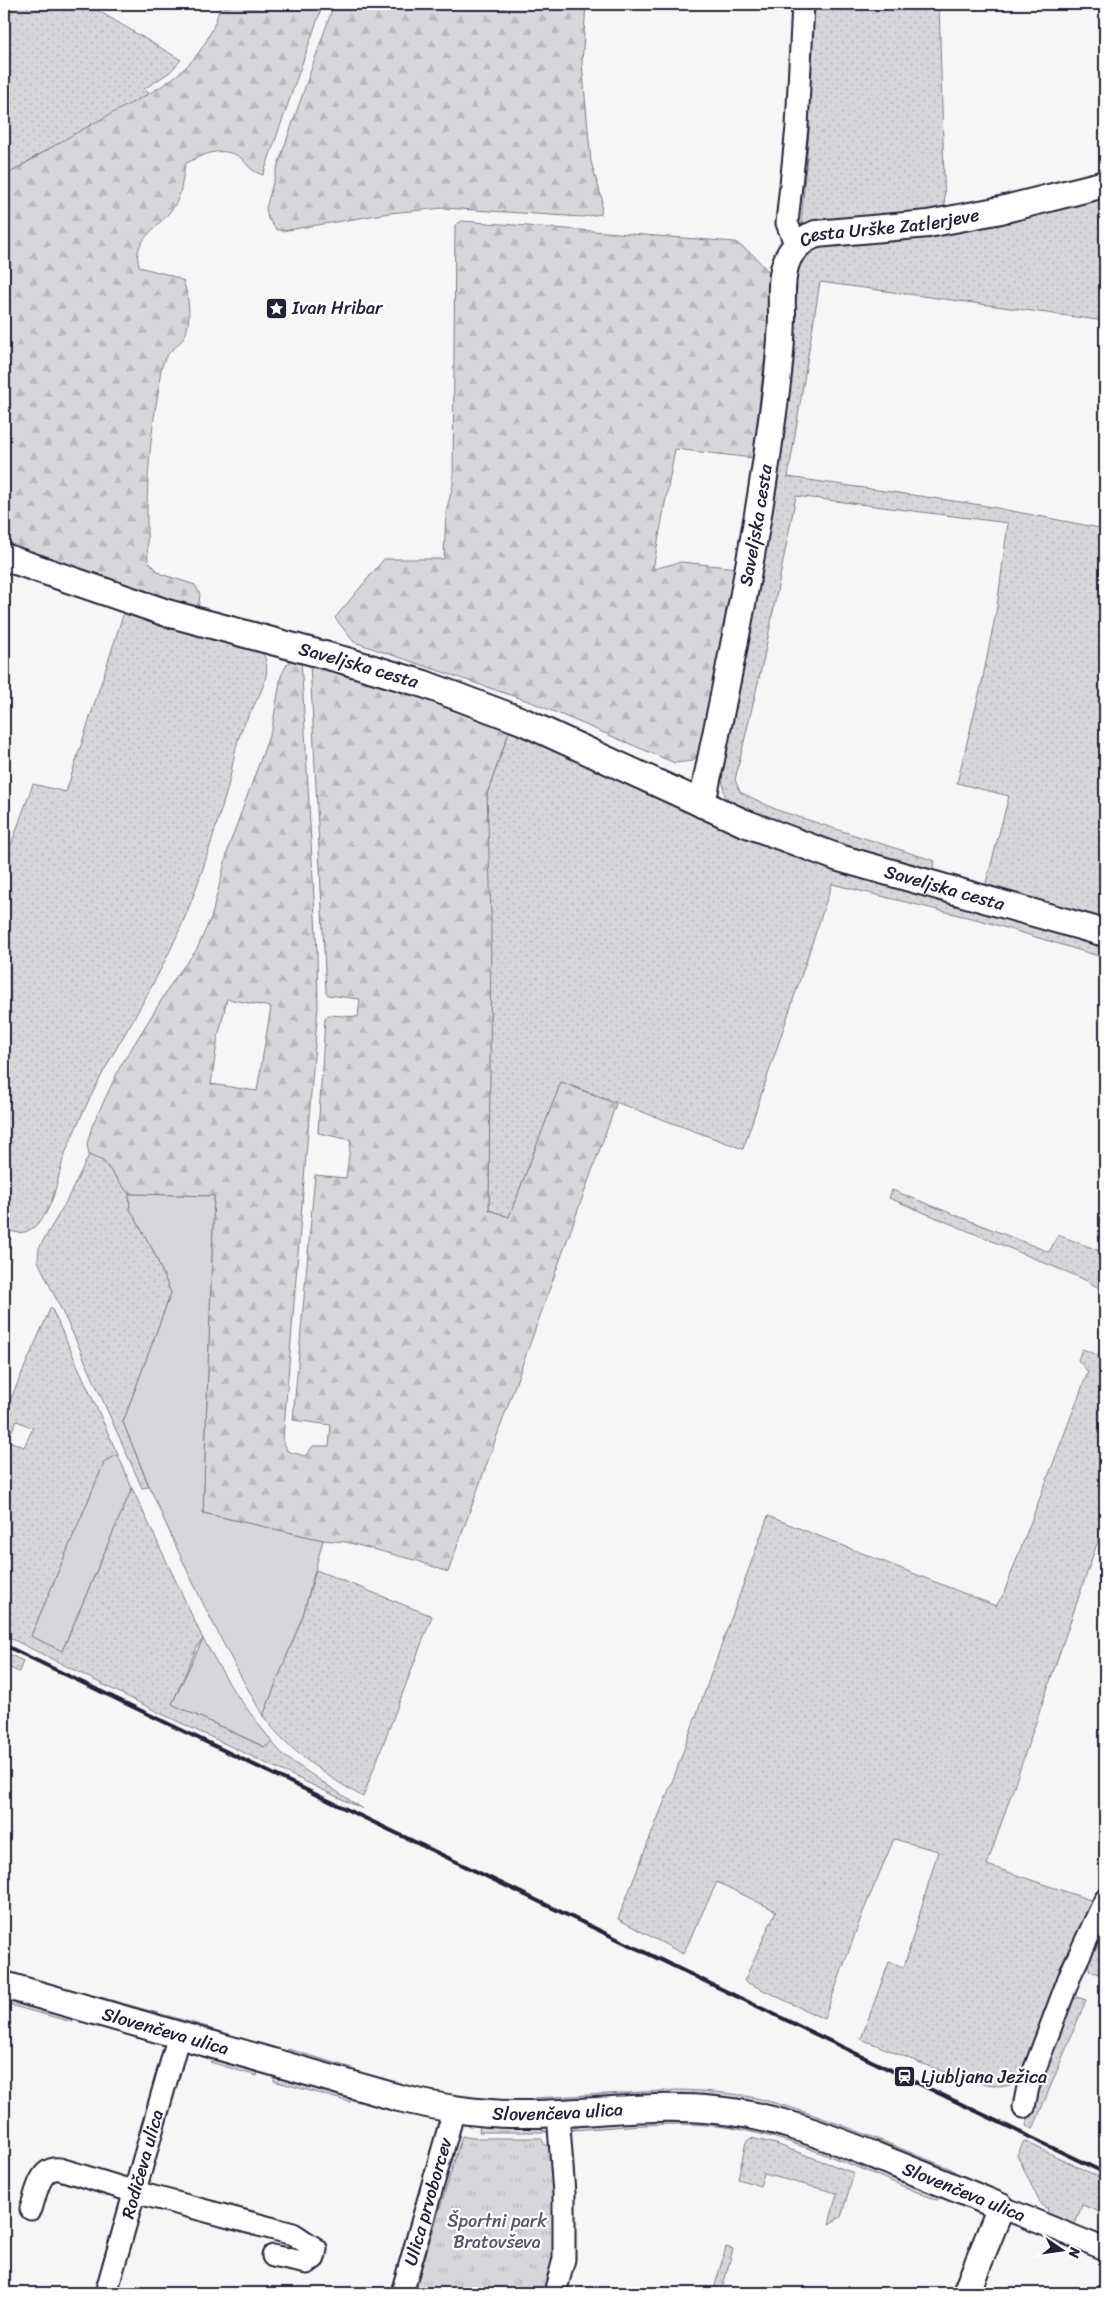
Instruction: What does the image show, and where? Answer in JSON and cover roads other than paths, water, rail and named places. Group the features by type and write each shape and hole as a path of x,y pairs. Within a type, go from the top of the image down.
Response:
{"street":[{"name":"Cesta Urške Zatlerjeve","path":"803,4 798,128 787,223 796,246 816,234 928,224 1001,210 1105,184"},
{"name":"Saveljska cesta","path":"702,804 751,557 762,490 779,369 783,276 788,258 796,246"},
{"name":"Saveljska cesta","path":"4,557 167,613 343,660 424,684 522,721 742,822 839,858 1105,933"},
{"path":"1024,2107 1028,2088 1071,1973 1105,1900"},
{"name":"Slovenčeva ulica","path":"4,1985 399,2098 454,2110 514,2114 675,2108 715,2110 753,2115 833,2139 1105,2249"},
{"name":"Rodičeva ulica","path":"106,2293 179,2036"},
{"name":"Ulica prvoborcev","path":"402,2293 454,2110"},
{"path":"555,2293 564,2259 564,2194 558,2113"},
{"path":"32,2210 40,2180 44,2173 51,2169 60,2169 135,2192 293,2234 316,2249 314,2258 307,2263 273,2256"},
{"path":"966,2293 1001,2207"}],"railway":[{"path":"4,1645 1105,2173"}],"place":[{"name":"Ivan Hribar","path":"276,308"},
{"name":"Ljubljana Ježica","path":"905,2077"}],"park label":[{"name":"Športni park Bratovševa","path":"497,2231"}]}
